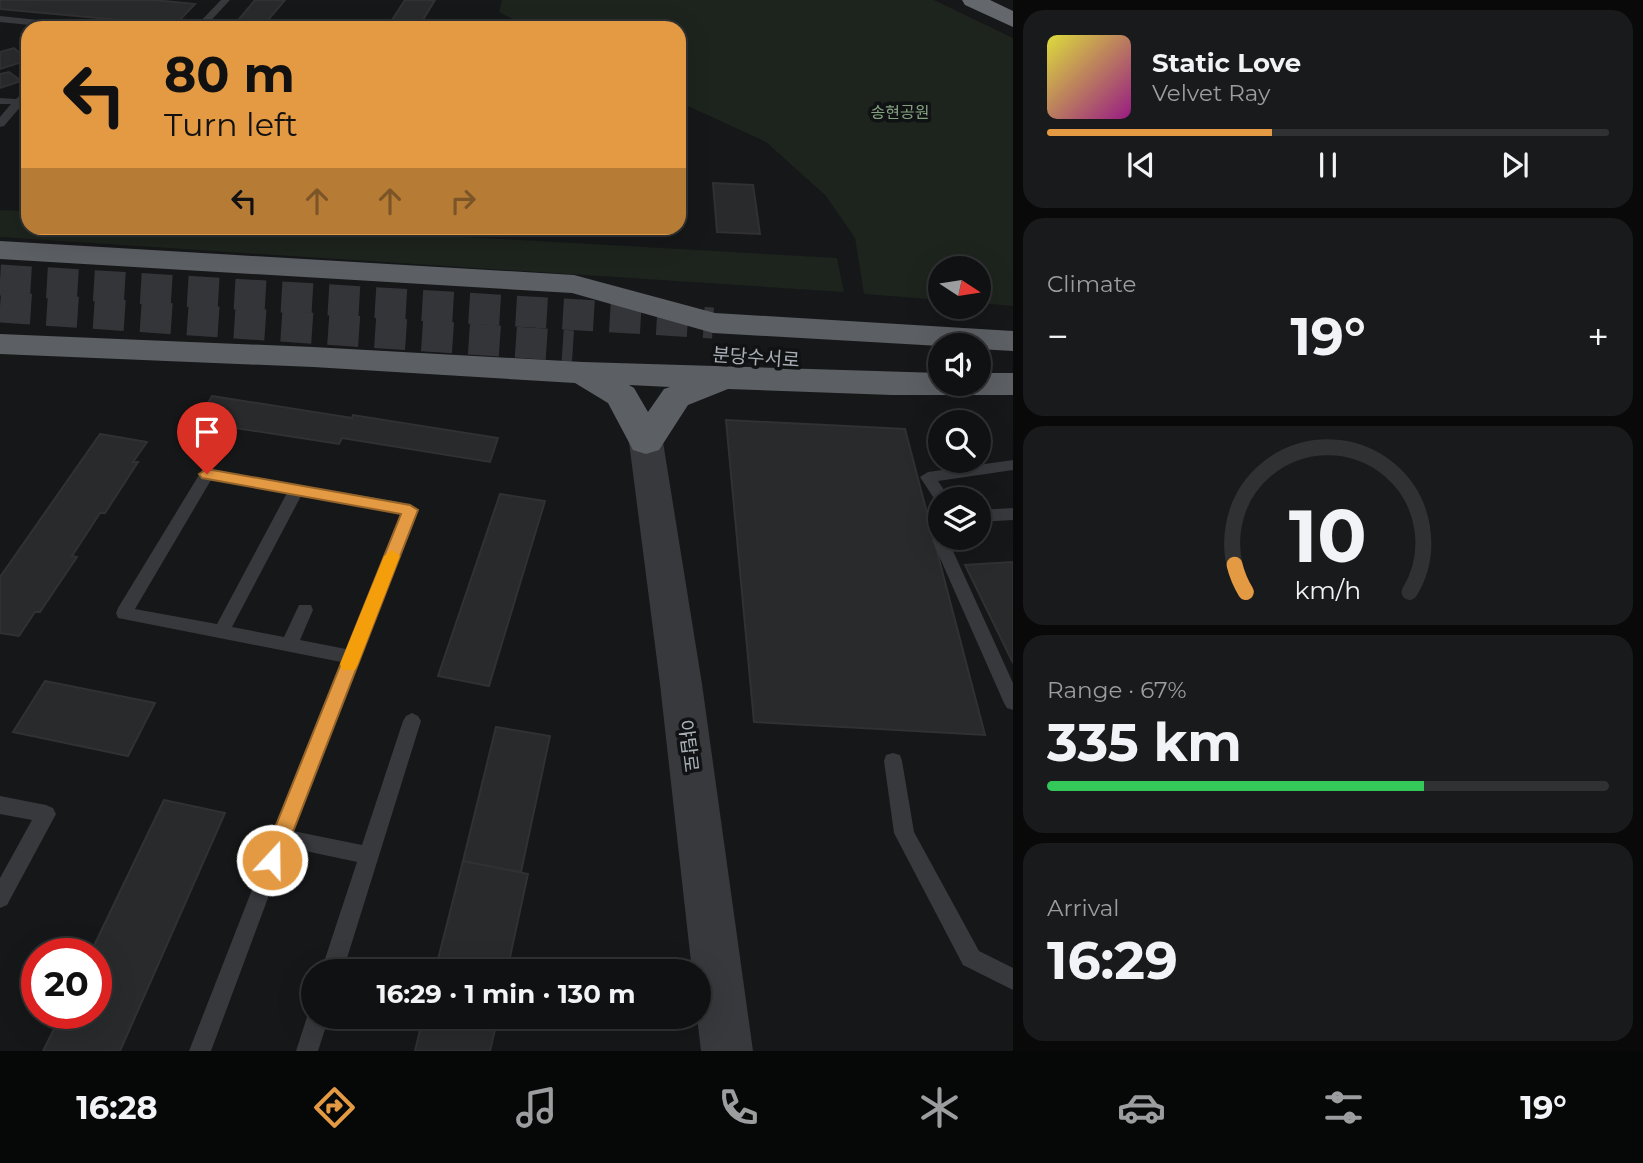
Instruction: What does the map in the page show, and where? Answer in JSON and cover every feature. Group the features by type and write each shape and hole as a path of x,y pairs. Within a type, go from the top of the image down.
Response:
{"highway":[{"path":"973,0 1013,20"},
{"name":"분당수서로","path":"0,250 574,284 713,323 1013,341"},
{"path":"0,344 313,357 578,359 725,377 892,384 1013,384"},
{"path":"578,359 622,396 646,442 676,397 725,377"},
{"name":"분당수서로","path":"578,359 928,369"},
{"path":"991,373 1013,374"}],"street":[{"name":"야탑로","path":"646,442 681,684 727,1051"}],"lane":[{"path":"206,21 226,0"},
{"path":"0,19 21,21"},
{"path":"0,101 21,102"},
{"path":"0,124 21,104"},
{"path":"934,487 928,477 1013,465"},
{"path":"200,1051 410,510 207,474 124,613 352,657"},
{"path":"221,632 296,490"},
{"path":"991,515 1013,514"},
{"path":"944,550 1013,704"},
{"path":"289,645 304,610"},
{"path":"336,959 412,721"},
{"path":"893,761 904,833 971,958 1013,979"},
{"path":"0,805 46,814 0,898"},
{"path":"281,837 369,855"},
{"path":"307,1051 314,1029"}],"green space":[{"name":"송현공원","path":"502,0 934,0 1013,38 1013,306 991,304 991,256 928,256 928,299 864,294 855,238 826,196 766,142 686,105 686,21 516,21 499,12"},
{"path":"0,210 21,211 21,235 433,235 837,258 844,292 0,237"}],"building":[{"path":"0,0 154,0 195,4 179,21 131,21 0,9"},
{"path":"255,0 285,0 267,21 238,21"},
{"path":"405,0 435,0 422,21 391,21"},
{"path":"14,48 21,54 21,62 0,69 0,52"},
{"path":"9,72 21,81 0,88 0,74"},
{"path":"713,183 753,185 760,234 717,232"},
{"path":"212,396 498,438 490,462 342,438 339,444 197,422"},
{"path":"726,420 905,429 928,517 928,550 937,550 985,735 754,722"},
{"path":"100,434 147,442 133,462 138,462 105,513 100,513 72,556 77,557 40,612 35,612 19,636 0,633 0,577"},
{"path":"500,494 545,501 489,686 438,676"},
{"path":"1013,562 1013,663 965,565"},
{"path":"45,681 155,703 128,756 13,732"},
{"path":"496,727 550,736 521,872 463,861"},
{"path":"164,800 225,813 120,1051 43,1051 54,1029 112,1029 112,938 98,938"},
{"path":"463,861 528,874 510,959 438,959"},
{"path":"420,1029 495,1029 490,1051 415,1051"}],"tunnel":[{"path":"0,280 713,323"},
{"path":"0,307 573,346"}],"slow traffic":[{"path":"349,664 392,556"}],"route":[{"path":"207,474 410,510 272,860"}]}
